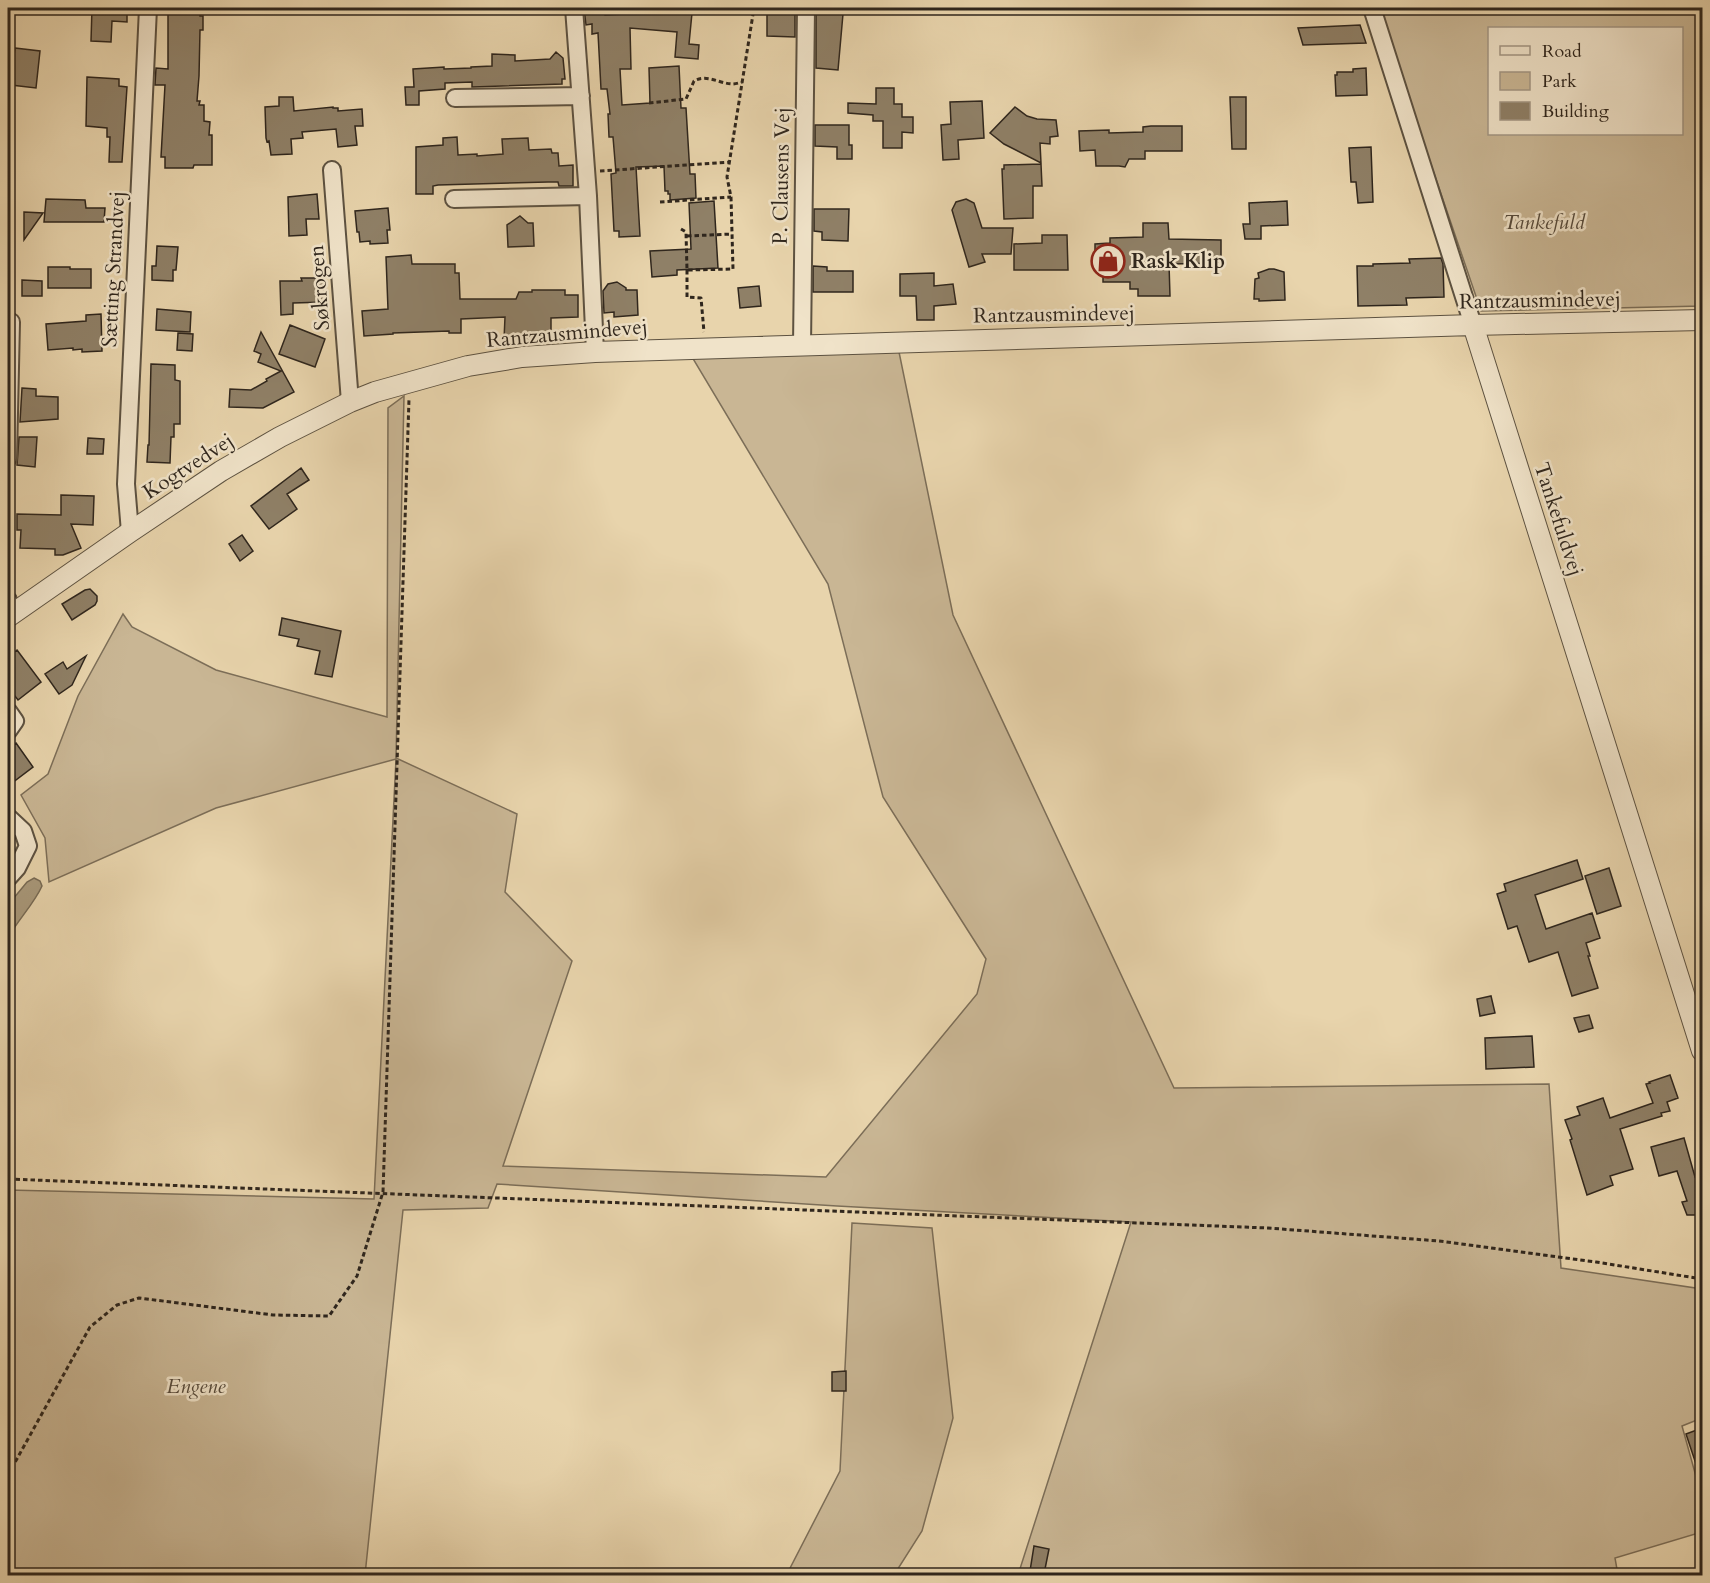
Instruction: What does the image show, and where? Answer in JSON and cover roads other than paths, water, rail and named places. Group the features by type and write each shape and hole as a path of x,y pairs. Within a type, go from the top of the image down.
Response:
{"street":[{"name":"Sætting Strandvej","path":"130,532 126,484 148,8"},
{"path":"574,8 588,196 595,352"},
{"name":"P. Clausens Vej","path":"802,346 806,8"},
{"name":"Tankefuldvej","path":"1371,8 1702,1047"},
{"path":"455,98 581,96"},
{"name":"Søkrogen","path":"332,170 350,402"},
{"path":"454,199 588,196"},
{"name":"Rantzausmindevej","path":"410,383 468,366 522,357 595,352 1702,320"},
{"path":"8,322 11,322 8,458"},
{"name":"Kogtvedvej","path":"8,611 221,471 280,437 350,402 375,392 410,383"},
{"path":"8,711 15,721 8,731"},
{"path":"8,817 23,831 28,846 17,868 8,878"}],"place":[{"name":"Rask Klip","path":"1108,261"}],"park label":[{"name":"Tankefuld","path":"1544,222"},
{"name":"Engene","path":"196,1386"}]}
